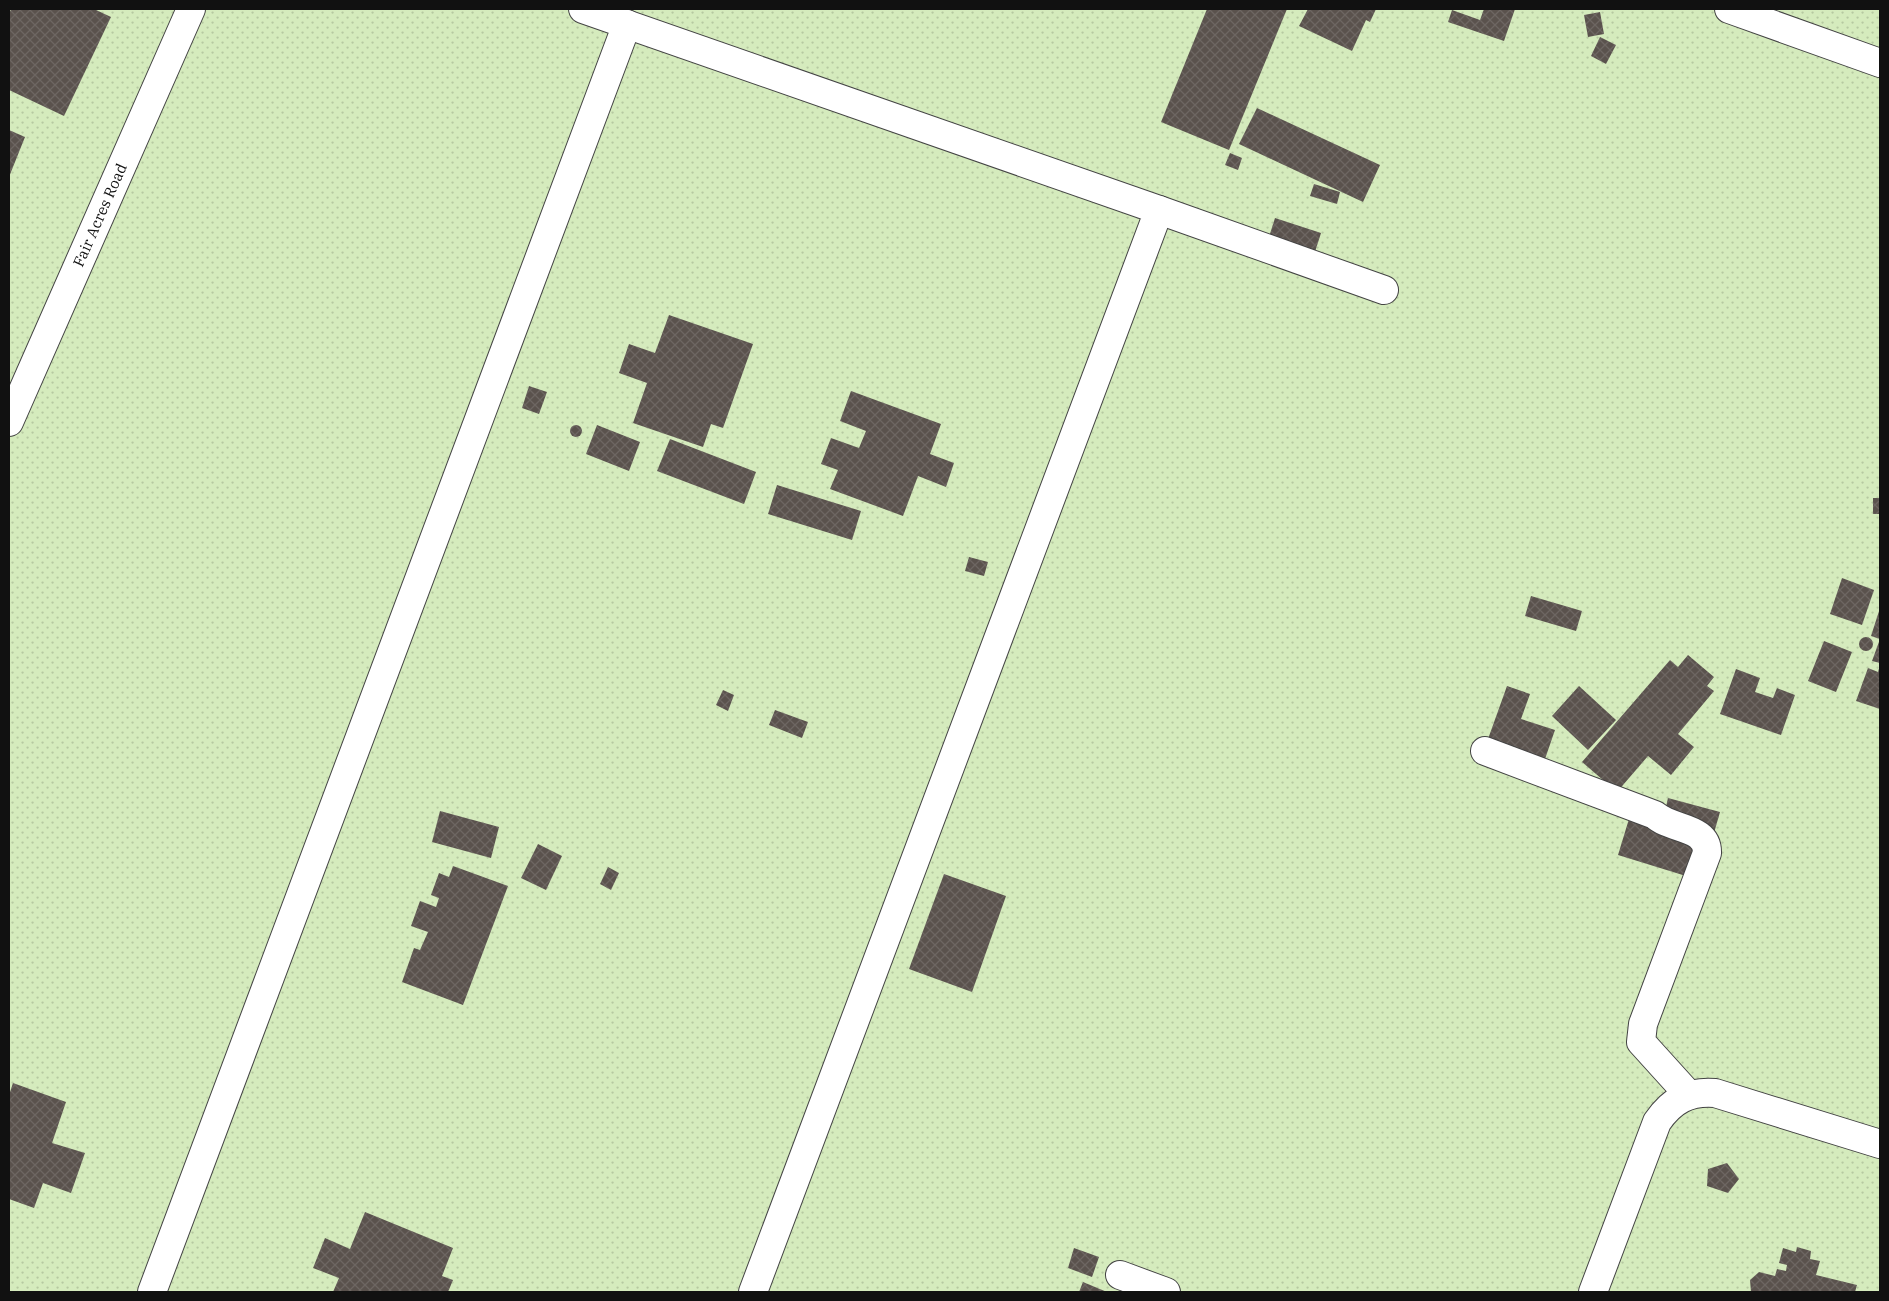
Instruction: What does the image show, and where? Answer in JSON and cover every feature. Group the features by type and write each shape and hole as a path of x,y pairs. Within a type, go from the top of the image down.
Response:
{"street":[{"name":"Fair Acres Road","path":"9,422 191,9"},
{"path":"583,9 1384,290"},
{"path":"1729,9 1880,63"},
{"path":"152,1292 627,24"},
{"path":"753,1292 1159,210"},
{"path":"1484,751 1655,815 1661,820 1704,838 1707,844 1707,853 1643,1024 1641,1042 1689,1095"},
{"path":"1592,1292 1657,1122 1667,1107 1677,1099 1701,1092 1715,1093 1880,1144"},
{"path":"1120,1275 1166,1292"}],"green space":[{"path":"9,9 1880,9 1880,1292 9,1292"}],"building":[{"path":"11,9 94,9 111,17 64,116 9,90 9,14"},
{"path":"1207,9 1287,9 1229,150 1161,122"},
{"path":"1308,9 1376,9 1370,22 1366,20 1352,51 1299,26"},
{"path":"1484,9 1515,9 1504,41 1448,22 1452,10 1480,20"},
{"path":"1600,12 1604,34 1588,37 1584,15"},
{"path":"1600,37 1616,45 1606,64 1591,56"},
{"path":"1257,108 1380,165 1363,202 1239,144"},
{"path":"9,130 25,137 9,177"},
{"path":"1230,153 1242,158 1238,170 1225,165"},
{"path":"1314,184 1340,192 1337,204 1310,196"},
{"path":"1275,218 1321,233 1315,252 1269,237"},
{"path":"669,315 753,344 723,428 711,424 703,447 633,423 647,383 619,373 629,344 655,353"},
{"path":"529,386 547,392 539,414 522,408"},
{"path":"851,391 941,424 930,454 954,463 946,487 918,476 903,516 830,489 838,470 821,464 831,438 859,448 866,431 840,421"},
{"path":"574,425 578,425 582,431 578,437 574,437 570,433 570,429"},
{"path":"597,425 640,442 629,471 586,454"},
{"path":"670,439 756,472 744,504 657,471"},
{"path":"777,485 861,511 852,540 768,514"},
{"path":"1873,498 1880,498 1880,514 1873,514"},
{"path":"969,557 988,562 984,576 965,571"},
{"path":"1842,578 1874,590 1862,625 1830,614"},
{"path":"1531,596 1582,611 1576,631 1525,616"},
{"path":"1880,608 1880,639 1871,636"},
{"path":"1866,637 1871,639 1873,644 1871,649 1866,651 1861,649 1859,644 1861,639"},
{"path":"1880,639 1880,663 1872,661"},
{"path":"1824,641 1852,652 1836,692 1808,681"},
{"path":"1688,655 1714,677 1707,686 1714,691 1678,734 1694,747 1671,775 1648,756 1617,792 1582,762 1670,660 1678,667"},
{"path":"1880,665 1880,709 1856,701 1868,668 1878,672"},
{"path":"1736,669 1760,678 1755,692 1773,698 1777,688 1795,695 1781,735 1720,714"},
{"path":"1507,686 1530,694 1521,719 1555,730 1545,759 1488,739"},
{"path":"1579,686 1616,720 1588,750 1552,716"},
{"path":"723,690 734,695 728,711 716,705"},
{"path":"775,710 808,722 802,738 769,725"},
{"path":"1668,798 1720,812 1714,833 1663,820"},
{"path":"1632,809 1655,816 1651,830 1696,844 1686,876 1618,855"},
{"path":"440,811 499,827 491,858 432,842"},
{"path":"538,844 562,856 546,890 521,878"},
{"path":"453,866 508,886 463,1005 402,982 414,948 420,950 428,932 411,926 420,901 436,907 439,898 431,895 439,873 449,877"},
{"path":"608,867 619,873 611,890 600,884"},
{"path":"944,874 1006,896 972,992 909,969"},
{"path":"13,1083 66,1102 52,1143 85,1153 71,1193 43,1183 34,1208 9,1199 9,1095"},
{"path":"1727,1163 1739,1179 1728,1193 1707,1186 1708,1169"},
{"path":"365,1212 453,1248 442,1276 453,1280 448,1292 333,1292 339,1278 313,1268 325,1238 350,1249"},
{"path":"1797,1247 1811,1251 1810,1259 1820,1261 1816,1275 1857,1285 1855,1292 1751,1292 1750,1280 1759,1272 1775,1276 1777,1269 1786,1271 1787,1265 1779,1263 1783,1248 1796,1252"},
{"path":"1074,1248 1099,1257 1092,1277 1068,1268"},
{"path":"1083,1282 1107,1292 1079,1292"}]}
